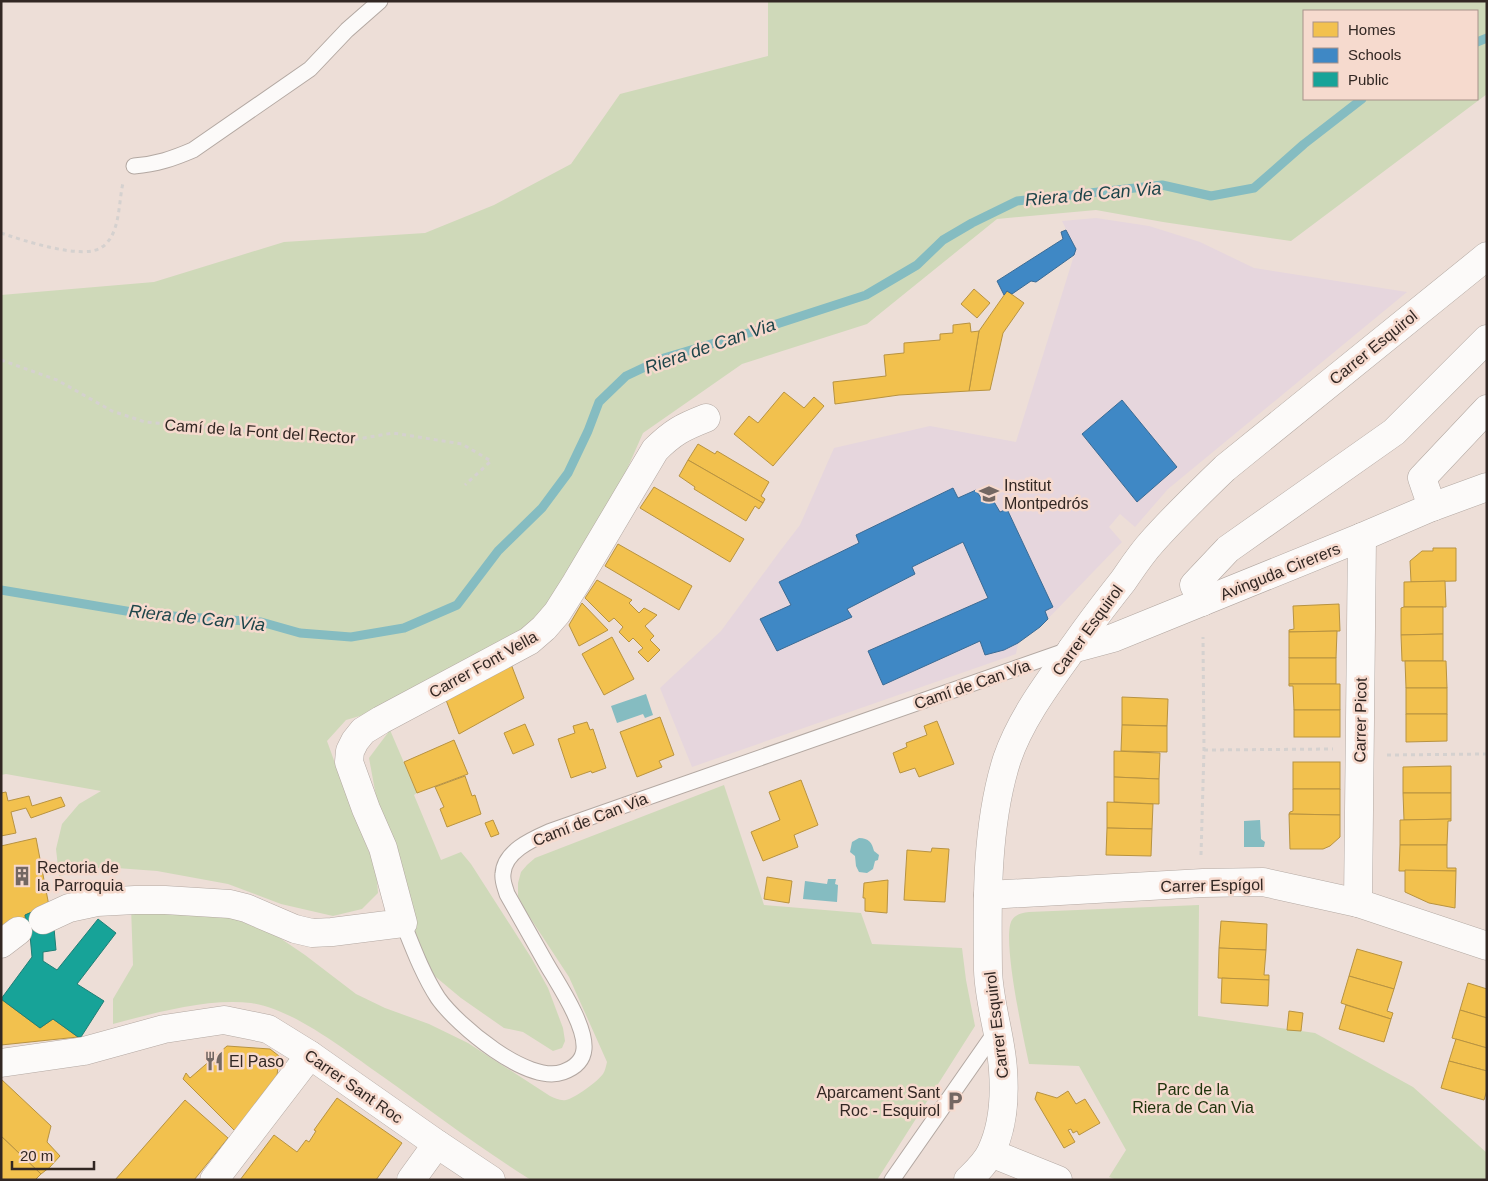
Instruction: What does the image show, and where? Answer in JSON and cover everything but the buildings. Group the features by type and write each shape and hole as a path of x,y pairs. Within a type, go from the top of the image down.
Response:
{"street":[{"name":"Carrer Esquirol","path":"991,1153 1000,1124 1003,1098 1003,1069 988,973 988,895 993,828 1002,777 1008,757 1021,728 1042,691 1072,649 1151,543 1187,504 1225,468 1487,256"},
{"path":"1202,602 1194,585 1228,549 1394,432 1487,339"},
{"path":"1432,507 1422,478 1487,409"},
{"name":"Carrer Font Vella","path":"403,923 383,848 349,762 350,751 355,741 363,731 380,720 529,641 544,628 557,613 576,583 656,450 668,436 706,418"},
{"name":"Avinguda Cirerers","path":"1072,649 1113,638 1362,538 1432,507 1487,487"},
{"name":"Carrer Picot","path":"1358,902 1362,538"},
{"name":"Carrer Espígol","path":"988,895 1203,883 1263,882 1358,902 1487,946"},
{"path":"43,920 70,908 97,902 150,900 230,904 246,908 295,929 312,933 403,923"},
{"name":"Carrer Sant Roc","path":"1,1064 84,1051 164,1029 224,1020 268,1029 310,1055 491,1180"},
{"path":"214,1180 310,1055"},
{"path":"411,1180 437,1144"},
{"path":"968,1180 976,1173 991,1153 1058,1180"}],"lane":[{"path":"134,166 154,164 193,150 310,69 347,30 380,1"},
{"name":"Camí de Can Via","path":"403,923 423,971 438,998 449,1012 470,1031 505,1057 523,1067 545,1074 557,1074 566,1071 582,1059 584,1048 582,1032 566,998 507,894 504,882 503,873 506,863 521,845 551,830 1072,649"},
{"path":"892,1180 996,1031"}],"path":[{"path":"1,233 60,250 86,252 102,248 111,238 117,220 125,176 134,166"},
{"name":"Camí de la Font del Rector","path":"1,360 57,380 112,411 145,422 352,440 393,433 462,444 491,460 466,485"},
{"path":"1201,855 1204,750 1203,637"},
{"path":"1204,750 1334,749"},
{"path":"1360,755 1487,754"}],"shaded area":[{"name":"Institut Montpedrós","path":"1096,218 1149,226 1200,242 1254,268 1407,292 1168,489 1135,527 1120,514 1109,527 1122,542 1040,627 1018,643 1016,654 692,767 660,688 721,631 800,525 834,448 930,426 1016,442 1076,249 1062,221"}],"green space":[{"path":"768,1 1487,1 1487,94 1291,241 1096,210 997,219 867,324 742,364 643,433 609,510 549,611 510,641 387,708 346,720 327,741 376,869 378,893 362,909 333,916 281,904 228,884 157,871 103,867 59,876 56,849 62,824 79,804 101,791 6,774 1,775 1,295 154,282 284,242 425,233 494,205 571,164 620,94 768,56"},
{"path":"390,730 417,793 414,795 441,860 461,852 471,864 532,959 548,988 563,1028 565,1041 562,1048 553,1051 523,1032 504,1028 461,998 422,963 396,859 376,796 369,758"},
{"path":"724,785 764,905 861,913 872,944 962,948 975,1026 877,1180 531,1180 474,1142 336,1043 285,1013 251,1003 217,1003 181,1007 113,1024 113,999 133,965 131,906 233,918 277,936 356,994 385,1008 429,1024 468,1043 550,1096 562,1100 570,1099 586,1089 603,1074 607,1062 569,977 525,910 518,896 518,883 521,872 535,858"},
{"name":"Parc de la Riera de Can Via","path":"1199,905 1198,1016 1315,1033 1413,1087 1487,1153 1487,1180 1117,1180 1109,1177 1126,1150 1079,1066 1029,1064 1011,967 1009,930 1012,920 1017,915 1029,912"}],"water":[{"path":"646,694 653,715 645,718 643,714 617,723 611,706"},
{"path":"1260,820 1261,839 1265,842 1264,847 1244,847 1244,821"},
{"path":"859,838 870,841 874,851 879,855 873,869 867,873 859,872 855,856 850,852 852,842"},
{"path":"828,879 836,879 835,884 838,885 837,902 803,899 805,881 827,884"}],"waterway":[{"name":"Riera de Can Via","path":"1478,42 1487,38"},
{"name":"Riera de Can Via","path":"1,590 144,614 261,622 300,633 351,637 404,628 457,605 498,551 542,508 568,473 588,431 599,402 626,376 664,358 866,295 917,265 943,240 972,223 1017,201 1162,185 1211,196 1254,188 1304,144 1361,100"}],"place":[{"name":"Institut Montpedrós","path":"989,494"},
{"name":"Rectoria de la Parroquia","path":"22,876"},
{"name":"El Paso","path":"214,1061"},
{"name":"Aparcament Sant Roc - Esquirol","path":"955,1101"}]}
